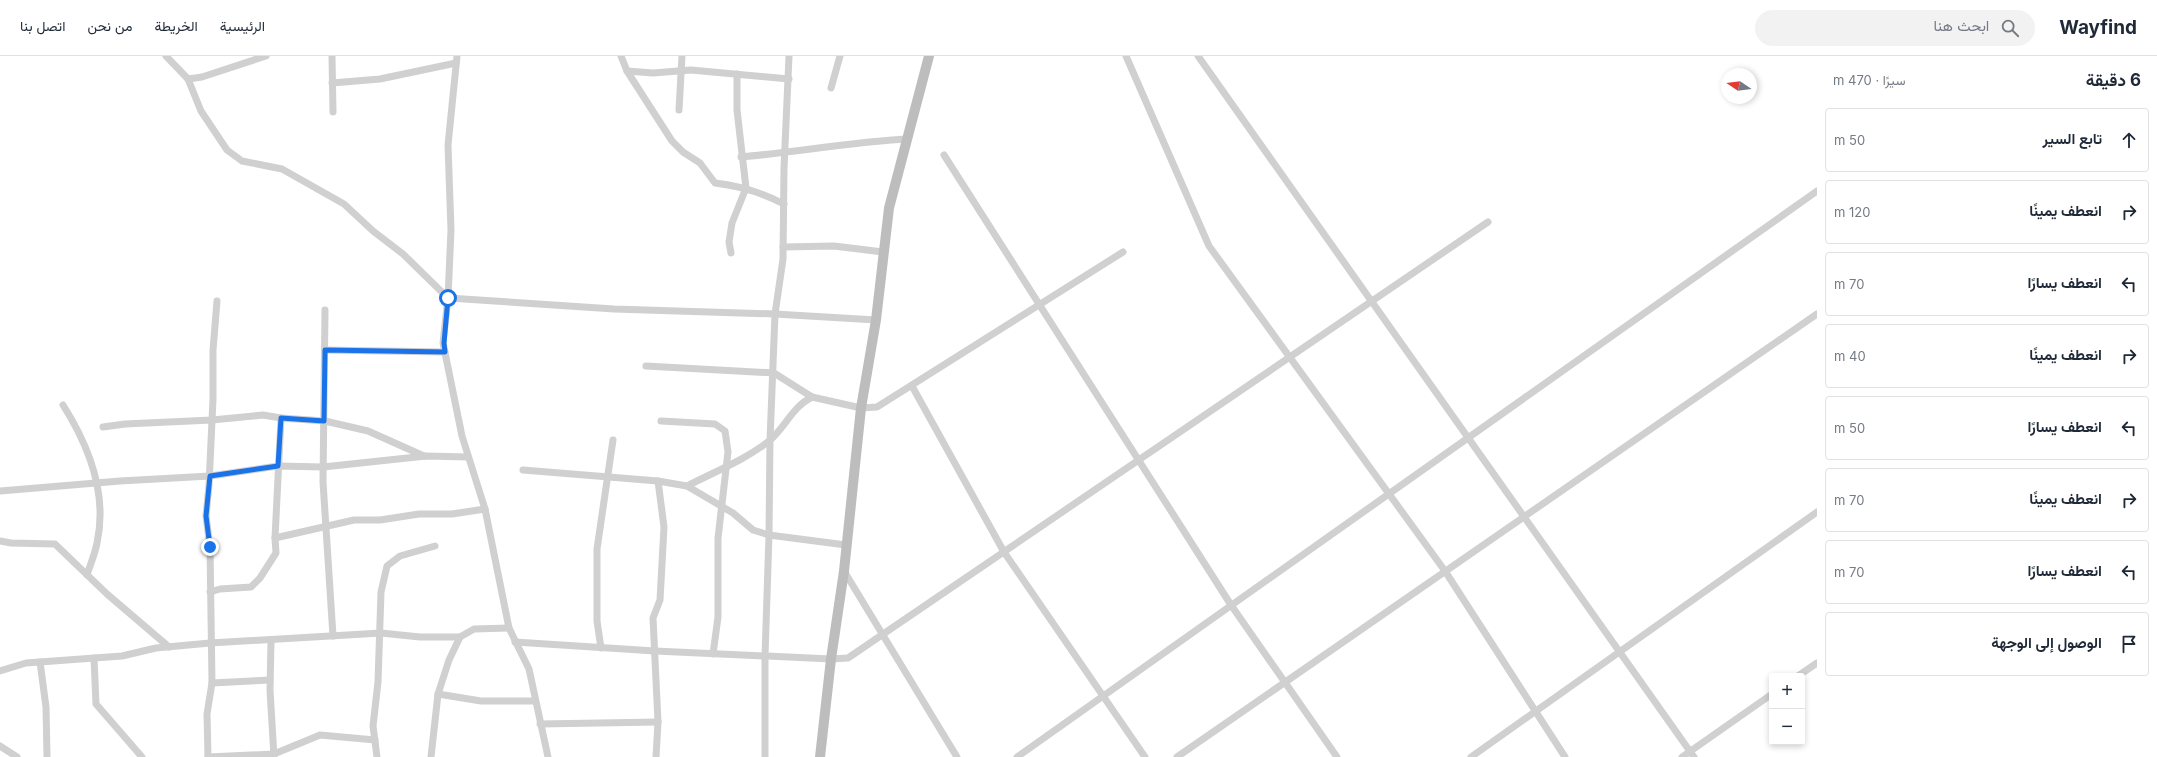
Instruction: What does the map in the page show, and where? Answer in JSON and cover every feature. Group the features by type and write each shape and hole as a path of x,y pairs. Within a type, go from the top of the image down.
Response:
{"street":[{"path":"166,56 188,79 201,111 227,150 242,161 282,169 344,204 373,231 403,254 448,298 614,308 775,314 876,320"},
{"path":"188,79 202,77 266,56"},
{"path":"332,56 333,112"},
{"path":"621,56 627,71 672,141 683,152 700,163 715,183 746,188 764,194 784,204"},
{"path":"679,110 682,56"},
{"path":"765,757 765,656 770,440 774,374 775,314 783,247 789,56"},
{"path":"832,88 840,56"},
{"path":"820,757 831,659 844,571 861,408 876,320 889,208 929,56"},
{"path":"1126,56 1209,246 1445,572 1565,757"},
{"path":"1198,56 1692,754"},
{"path":"332,83 380,79 457,60 448,145 452,230 444,343 445,352 462,436 485,509 509,628 529,669 548,757"},
{"path":"627,71 653,73 680,71 789,79"},
{"path":"731,253 729,242 732,223 746,188 741,157 737,110 737,74"},
{"path":"741,157 785,153 825,145 907,139"},
{"path":"944,156 1232,605 1337,757"},
{"path":"1017,757 1817,191"},
{"path":"515,642 713,654 831,659 848,658 1488,222"},
{"path":"783,247 834,246 883,252"},
{"path":"646,366 774,374 812,397 861,408 877,407 1040,306 1123,252"},
{"path":"217,302 213,350 210,476 206,516 210,547 210,643 212,683 207,714 208,757 274,756 320,735 375,740"},
{"path":"324,310 325,350 323,467 333,636"},
{"path":"1177,757 1817,314"},
{"path":"325,350 445,352"},
{"path":"912,386 1004,552 1145,757"},
{"path":"687,486 770,440 804,400 812,397"},
{"path":"63,405 79,430 88,451 98,483 100,511 97,542 87,575"},
{"path":"103,428 125,424 212,420 263,415 281,418 324,421 368,431 426,456"},
{"path":"210,592 220,589 251,586 260,578 276,553 275,538 281,418"},
{"path":"661,422 714,424 725,431 728,452 720,506 718,538 718,617 713,654"},
{"path":"601,648 597,621 597,549 613,440"},
{"path":"0,492 98,483 210,476 278,466 323,467 426,456 468,457"},
{"path":"523,470 658,481 687,486 733,513 753,530 769,535 846,545"},
{"path":"656,757 658,722 653,618 660,600 664,527 658,481"},
{"path":"275,538 354,520 380,520 419,514 452,514 485,509"},
{"path":"1471,757 1817,512"},
{"path":"0,540 11,543 55,544 136,620 169,646"},
{"path":"377,757 373,726 381,633 381,592 386,566 400,556 435,546"},
{"path":"844,571 957,757"},
{"path":"0,671 26,663 122,656 169,646 381,633 420,637 460,637 474,629 509,628"},
{"path":"431,757 438,694 449,660 460,637"},
{"path":"272,640 270,680 274,756"},
{"path":"94,658 96,704 142,757"},
{"path":"40,662 46,708 47,757"},
{"path":"1802,673 1817,663"},
{"path":"212,683 270,680"},
{"path":"438,694 481,701 535,701"},
{"path":"1682,757 1692,754 1769,696"},
{"path":"540,724 658,722"},
{"path":"0,746 17,757"}],"route":[{"path":"210,547 206,516 210,476 278,466 281,418 324,421 325,350 445,352 444,343 448,298"}]}
